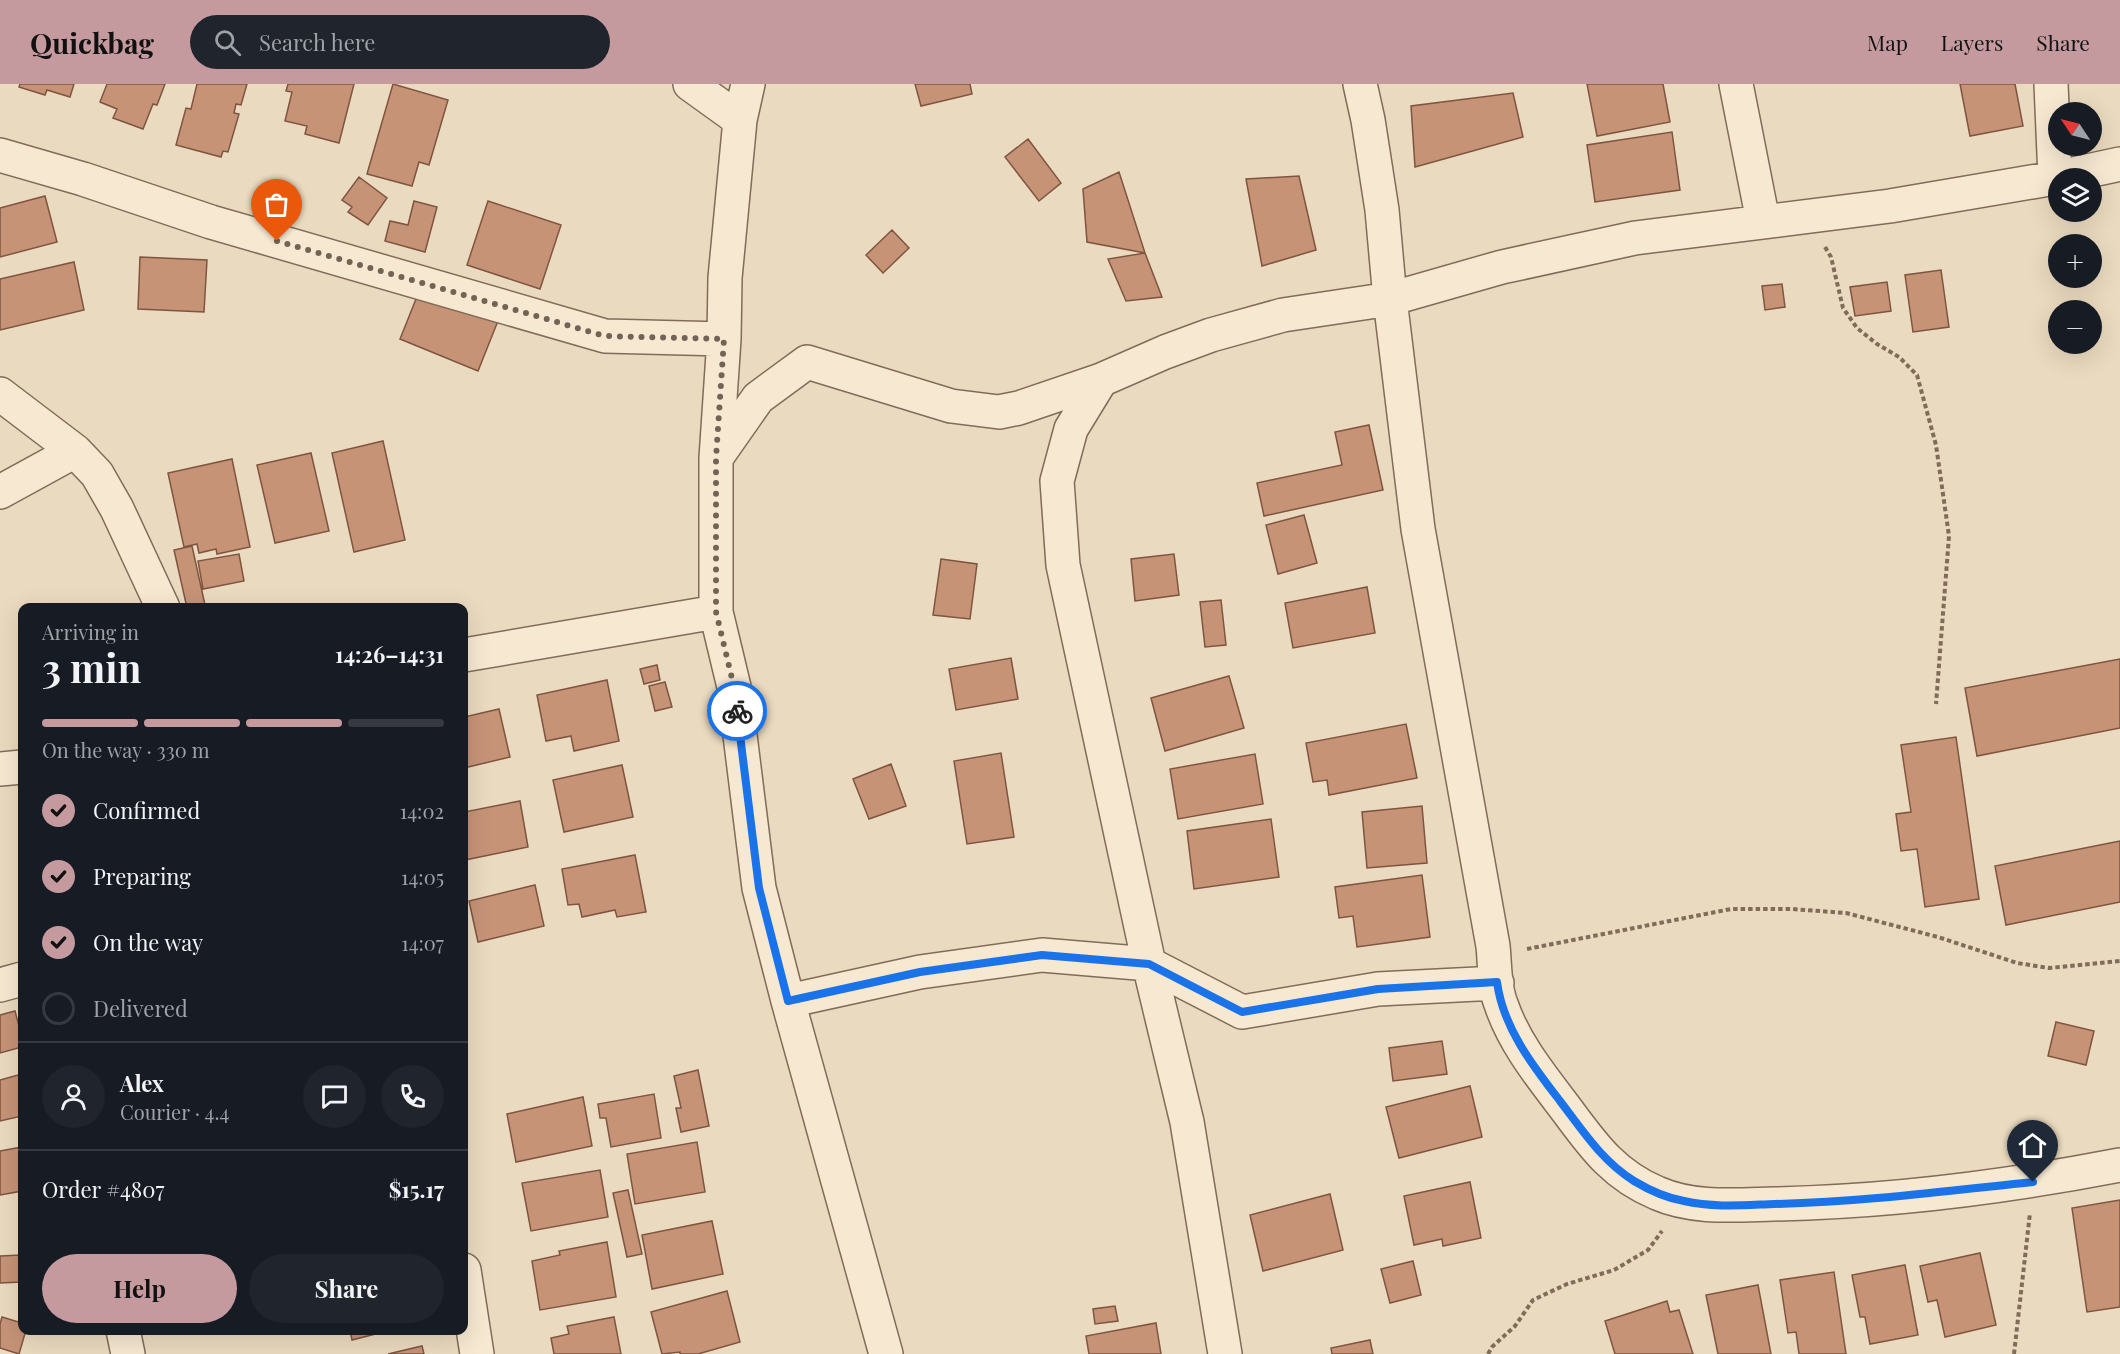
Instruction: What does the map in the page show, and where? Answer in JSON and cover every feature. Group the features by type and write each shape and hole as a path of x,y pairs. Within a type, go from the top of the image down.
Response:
{"street":[{"path":"690,84 740,120"},
{"path":"748,84 740,120 725,278 724,339 716,458 716,612 734,687 759,888 886,1354"},
{"path":"1360,84 1382,210 1390,299 1418,529 1496,969 1500,1003 1529,1061 1589,1142 1614,1167 1633,1181 1657,1193 1684,1202 1717,1205 1828,1203 2033,1182 2120,1166"},
{"path":"1736,84 1762,221"},
{"path":"2051,84 2055,168"},
{"path":"0,155 83,179 211,222 605,336 724,339"},
{"path":"2101,168 2120,164"},
{"path":"716,458 758,398 807,362 951,406 999,412 1019,408 1101,380 1165,352 1202,339 1283,315 1390,299 1502,267 1635,238 1890,206 2048,179"},
{"path":"1101,380 1071,429 1057,481 1063,565 1149,964 1187,1122 1225,1354"},
{"path":"0,394 75,452 97,474 117,509 161,603"},
{"path":"0,492 75,452"},
{"path":"468,654 716,612"},
{"path":"788,1001 920,972 1042,955 1149,964 1242,1012 1496,969"},
{"path":"0,985 18,980"},
{"path":"468,1296 477,1354"},
{"path":"124,1335 128,1354"}],"path":[{"path":"1799,217 1819,237 1831,257 1843,308 1857,328 1877,344 1899,357 1917,375 1936,445 1948,536 1936,704"},
{"path":"1496,969 1731,909 1846,913 1938,937 2017,963 2049,968 2120,961"},
{"path":"2014,1354 2033,1182"},
{"path":"1488,1354 1492,1347 1515,1326 1533,1300 1567,1284 1614,1270 1648,1250 1684,1202"}],"building":[{"path":"20,84 74,84 70,97 47,90 45,95 19,87"},
{"path":"107,84 165,84 157,105 153,104 143,129 113,118 117,109 100,102"},
{"path":"197,84 247,84 241,105 236,104 234,113 239,114 228,152 223,151 221,157 176,145 186,108 191,109"},
{"path":"288,84 354,84 339,143 305,134 307,126 285,121 292,92 286,91"},
{"path":"393,84 448,100 429,165 419,162 412,186 367,174"},
{"path":"915,84 970,84 972,94 921,106"},
{"path":"1587,84 1663,84 1670,122 1597,136"},
{"path":"1960,84 2015,84 2023,126 1970,136"},
{"path":"1513,93 1523,137 1415,167 1411,106"},
{"path":"1672,132 1680,190 1595,202 1587,145"},
{"path":"1028,139 1061,183 1039,201 1005,157"},
{"path":"1119,172 1145,253 1087,242 1083,189"},
{"path":"1299,176 1316,250 1262,266 1246,179"},
{"path":"359,177 387,198 368,225 348,212 352,207 342,200"},
{"path":"45,196 57,242 0,257 0,208"},
{"path":"414,201 437,207 425,252 385,241 390,221 408,225"},
{"path":"488,201 561,225 540,289 467,265"},
{"path":"892,230 909,248 883,273 866,255"},
{"path":"1145,253 1162,297 1126,301 1108,259"},
{"path":"140,257 207,260 204,312 138,309"},
{"path":"74,262 84,310 0,330 0,279"},
{"path":"1941,270 1949,327 1913,332 1905,275"},
{"path":"1887,282 1891,311 1855,316 1850,287"},
{"path":"1782,284 1785,307 1765,310 1762,286"},
{"path":"420,289 498,321 478,371 400,339"},
{"path":"1369,425 1383,490 1264,516 1257,483 1342,465 1335,432"},
{"path":"383,441 405,540 354,552 332,453"},
{"path":"311,453 329,531 275,543 257,465"},
{"path":"232,459 250,547 217,554 216,549 199,553 197,544 184,547 168,473"},
{"path":"1304,515 1317,563 1278,574 1266,525"},
{"path":"192,546 205,603 186,603 174,550"},
{"path":"239,554 244,581 203,589 198,561"},
{"path":"1174,554 1179,595 1135,601 1131,559"},
{"path":"941,559 977,564 970,619 933,615"},
{"path":"1367,587 1375,633 1293,648 1285,603"},
{"path":"1221,600 1226,645 1205,647 1200,602"},
{"path":"1011,658 1018,699 956,710 949,669"},
{"path":"2120,659 2120,728 1977,756 1965,688"},
{"path":"657,665 660,680 644,684 640,669"},
{"path":"1229,676 1244,728 1165,751 1151,698"},
{"path":"607,680 619,741 574,751 571,736 546,741 537,695"},
{"path":"665,682 672,707 655,711 649,686"},
{"path":"499,709 510,757 468,767 468,716"},
{"path":"1406,724 1417,778 1329,795 1327,780 1313,782 1306,743"},
{"path":"1956,737 1979,899 1925,907 1917,849 1901,851 1896,814 1911,812 1901,745"},
{"path":"1001,753 1014,837 967,844 954,761"},
{"path":"1255,754 1263,804 1178,819 1170,769"},
{"path":"891,764 906,806 869,819 853,779"},
{"path":"622,765 633,817 564,832 553,780"},
{"path":"520,801 528,847 468,859 468,811"},
{"path":"1422,806 1427,863 1367,868 1362,812"},
{"path":"1271,819 1279,877 1194,889 1187,831"},
{"path":"2120,841 2120,902 2006,925 1995,866"},
{"path":"635,855 646,912 617,917 615,910 582,917 579,904 568,905 562,869"},
{"path":"1422,875 1430,937 1357,947 1353,916 1339,918 1335,887"},
{"path":"535,885 544,926 478,942 469,901"},
{"path":"15,1011 18,1022 18,1048 0,1053 0,1015"},
{"path":"2056,1022 2094,1031 2086,1065 2048,1056"},
{"path":"1442,1041 1447,1074 1393,1081 1389,1048"},
{"path":"698,1070 709,1126 681,1132 676,1108 681,1108 674,1076"},
{"path":"18,1075 18,1117 0,1121 0,1080"},
{"path":"1470,1086 1482,1137 1399,1158 1386,1107"},
{"path":"654,1094 661,1138 611,1147 606,1118 600,1118 598,1104"},
{"path":"583,1097 592,1146 516,1162 507,1114"},
{"path":"697,1142 705,1192 635,1204 627,1154"},
{"path":"18,1148 18,1192 0,1195 0,1151"},
{"path":"600,1170 608,1217 531,1231 522,1183"},
{"path":"1470,1182 1481,1238 1443,1246 1442,1239 1414,1245 1404,1196"},
{"path":"628,1190 642,1254 627,1257 613,1193"},
{"path":"1330,1194 1343,1250 1263,1271 1250,1215"},
{"path":"2120,1200 2120,1307 2087,1312 2072,1208"},
{"path":"712,1221 723,1274 652,1289 642,1235"},
{"path":"607,1242 616,1297 540,1310 532,1261 560,1255 559,1251"},
{"path":"1980,1253 1996,1325 1945,1337 1937,1300 1928,1302 1920,1266"},
{"path":"18,1255 18,1282 0,1283 0,1256"},
{"path":"1413,1261 1421,1295 1390,1303 1381,1269"},
{"path":"1905,1265 1918,1335 1870,1344 1865,1317 1860,1317 1852,1275"},
{"path":"1834,1272 1846,1354 1799,1354 1796,1332 1788,1333 1780,1280"},
{"path":"1758,1285 1771,1354 1718,1354 1706,1295"},
{"path":"727,1291 740,1342 698,1354 680,1354 680,1352 662,1354 651,1312"},
{"path":"1667,1301 1670,1312 1679,1310 1693,1354 1615,1354 1605,1321"},
{"path":"1115,1306 1118,1321 1095,1324 1093,1309"},
{"path":"2,1317 18,1322 18,1335 25,1335 19,1354 0,1348"},
{"path":"614,1317 621,1354 554,1354 551,1338 569,1334 567,1326"},
{"path":"1156,1323 1161,1354 1089,1354 1086,1336"},
{"path":"351,1335 372,1335 352,1340"},
{"path":"1370,1340 1373,1354 1332,1354 1331,1348"},
{"path":"422,1346 424,1354 388,1354"}],"way so far":[{"path":"277,241 605,336 724,339 716,458 716,612 734,687 737,711"}],"route":[{"path":"737,711 759,888 788,1001 920,972 1042,955 1149,964 1242,1012 1378,989 1497,982 1500,1003 1529,1061 1589,1142 1614,1167 1633,1181 1657,1193 1684,1202 1717,1205 1828,1203 2033,1182"}]}
